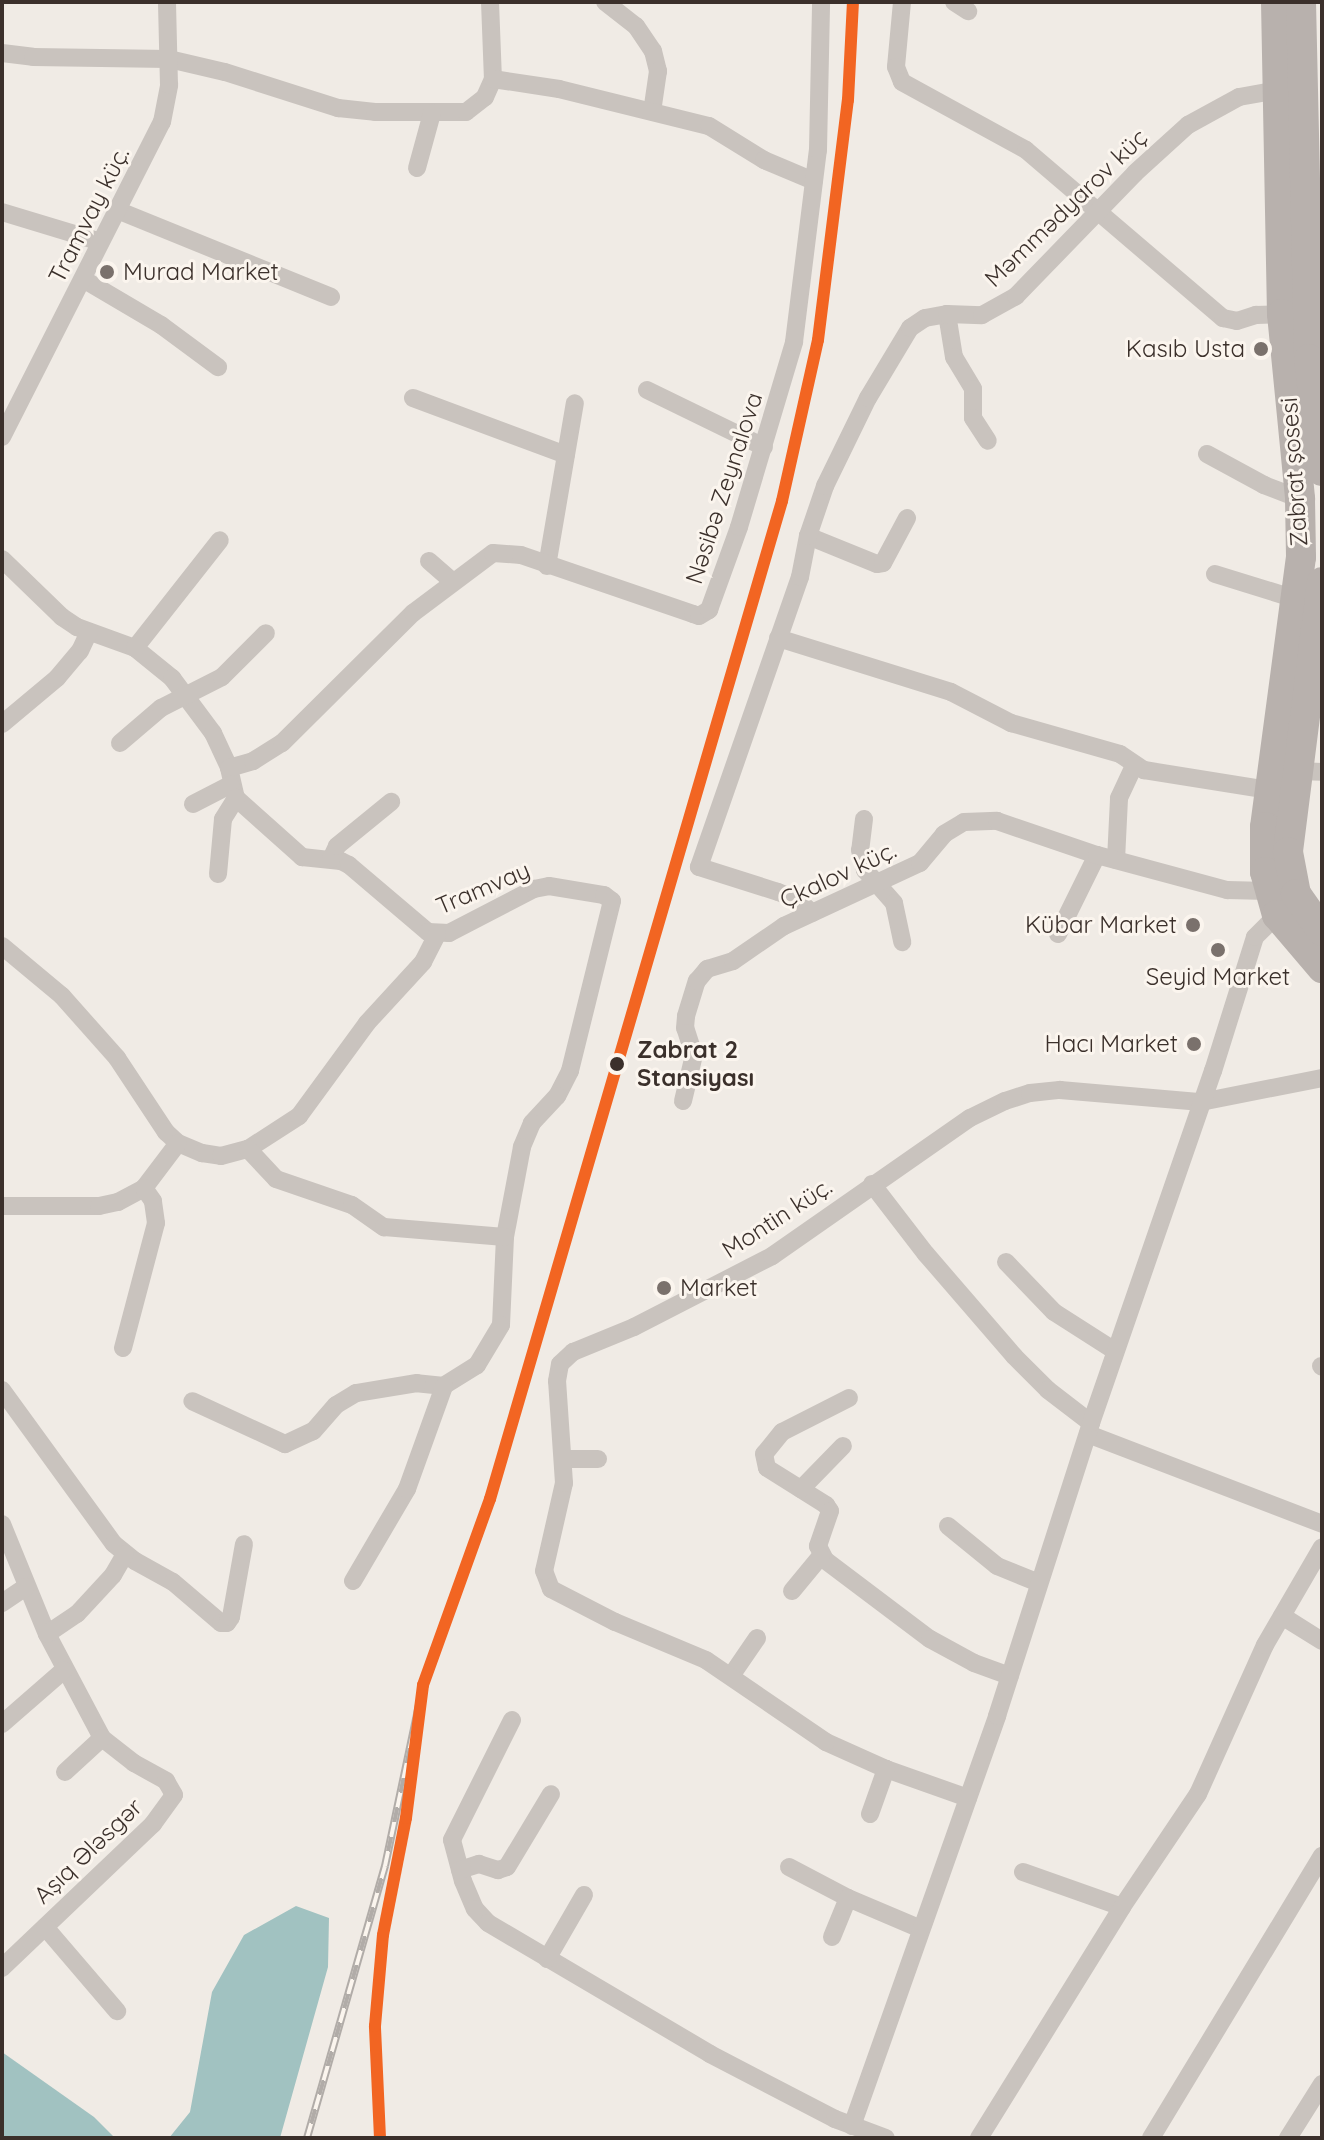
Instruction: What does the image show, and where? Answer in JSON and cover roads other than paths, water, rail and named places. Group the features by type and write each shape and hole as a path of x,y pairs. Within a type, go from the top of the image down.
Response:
{"main road":[{"name":"Zabrat şosesi","path":"1276,2 1278,90 1303,176"},
{"name":"Zabrat şosesi","path":"1272,903 1264,849 1269,790 1296,599 1300,499 1304,309 1301,2"},
{"name":"Zabrat şosesi","path":"1304,309 1321,458"},
{"path":"1322,582 1309,772 1289,829 1290,870 1302,907 1322,931"},
{"path":"1272,903 1322,968"}],"street":[{"name":"Tramvay küç.","path":"3,432 162,122 168,103 167,2"},
{"path":"2,53 33,57 169,59 225,72 338,108 460,113 476,107 493,79 490,2"},
{"path":"605,2 636,26 653,51 658,71 652,112"},
{"name":"Nəsibə Zeynalova","path":"193,804 232,783 253,761 282,743 405,620 452,581 493,553 521,555 693,614 703,614 716,594 794,342 814,181 821,91 821,2"},
{"path":"902,2 896,67 902,82 1002,135 1099,210 1229,322 1304,309"},
{"path":"493,79 559,89 709,126 764,160 814,181"},
{"name":"Məmmədyarov küç","path":"812,913 798,900 699,867 800,577 808,536 840,451 868,398 910,328 925,318 947,314 982,315 1016,296 1099,210 1188,125 1239,97 1278,90"},
{"path":"417,168 432,113"},
{"path":"117,210 331,297"},
{"path":"2,212 101,242"},
{"path":"83,279 161,325 218,367"},
{"path":"947,314 954,357 973,389 973,418 988,441"},
{"path":"647,390 764,447"},
{"path":"413,398 566,455"},
{"path":"547,566 575,403"},
{"path":"1207,454 1264,485 1300,499"},
{"path":"808,536 877,564 883,563 907,518"},
{"path":"135,648 220,540"},
{"name":"Tramvay","path":"2,559 62,617 89,632 135,648 172,678 213,733 232,783 302,857 331,859 349,865 416,925 437,934 468,924 534,889 549,886 604,895 612,901 570,1071 557,1096 532,1123 522,1147 505,1237 501,1325 477,1365 466,1375 444,1386"},
{"path":"429,561 452,581"},
{"path":"1215,574 1296,599"},
{"path":"2,724 57,678 80,651 89,632"},
{"path":"120,743 161,708 222,677 246,658 266,633"},
{"path":"778,638 951,692 996,717 1108,749 1134,766 1160,774 1269,790"},
{"path":"1058,934 1106,858 1119,798 1134,766"},
{"path":"218,874 223,819 232,783"},
{"path":"331,859 337,846 391,802"},
{"path":"864,819 860,850 865,870 894,903 902,942"},
{"name":"Çkalov küç.","path":"683,1101 694,1055 685,1028 686,1016 697,981 707,969 747,954 784,926 920,863 952,827 977,819 997,821 1106,858 1272,903"},
{"path":"852,2126 1010,1676 1089,1428 1255,937 1272,903"},
{"path":"2,946 62,996 117,1058 154,1117 178,1143 202,1153 221,1156 248,1149 299,1116 314,1100 367,1023 423,962 437,934"},
{"name":"Montin küç.","path":"968,1798 886,1769 803,1729 691,1651 615,1622 551,1589 544,1571 562,1500 564,1459 557,1381 565,1358 772,1256 970,1118 1030,1093 1060,1090 1201,1102 1322,1078"},
{"path":"2,1206 99,1206 118,1202 144,1188 178,1143"},
{"path":"248,1149 276,1179 352,1205 384,1227 505,1237"},
{"path":"872,1184 926,1254 1014,1356 1089,1428 1322,1524"},
{"path":"123,1348 156,1223 153,1201 144,1188"},
{"path":"1006,1262 1063,1320 1115,1351"},
{"path":"192,1401 285,1444 313,1431 336,1405 356,1393 407,1383 444,1386 407,1489 353,1581"},
{"path":"2,1390 125,1554 173,1582 221,1623 227,1623 244,1544"},
{"path":"849,1398 782,1432 764,1454 767,1468 830,1511 819,1540 821,1556 930,1639 974,1663 1010,1676"},
{"path":"801,1489 843,1446"},
{"path":"564,1459 598,1459"},
{"name":"Aşıq Ələsgər","path":"2,1524 47,1634 102,1738 118,1752 166,1781 174,1795 153,1824 2,1968"},
{"path":"948,1526 997,1566 1039,1583"},
{"path":"979,2138 1122,1907 1198,1794 1282,1616 1322,1547"},
{"path":"47,1634 77,1614 113,1575 125,1554"},
{"path":"792,1591 821,1556"},
{"path":"2,1603 26,1587"},
{"path":"1282,1616 1322,1641"},
{"path":"731,1676 757,1638"},
{"path":"2,1724 64,1670"},
{"path":"512,1720 452,1840 475,1909 488,1923 710,2054 852,2126 886,2138"},
{"path":"65,1772 102,1738"},
{"path":"870,1814 886,1769"},
{"path":"460,1870 479,1864 498,1870 507,1867 551,1794"},
{"path":"1151,2138 1322,1856"},
{"path":"789,1867 848,1898 921,1929"},
{"path":"1023,1872 1122,1907"},
{"path":"547,1959 584,1895"},
{"path":"832,1937 848,1898"},
{"path":"45,1927 117,2011"},
{"path":"1288,2138 1322,2084"}],"water":[{"path":"296,1906 329,1918 328,1967 280,2138 169,2138 190,2112 212,1992 244,1935"},
{"path":"2,2052 94,2117 115,2138 2,2138"}],"railway":[{"path":"307,2138 385,1866 423,1685"}],"place":[{"name":"Murad Market","path":"107,272"},
{"name":"Kasıb Usta","path":"1261,349"},
{"name":"Kübar Market","path":"1193,925"},
{"name":"Seyid Market","path":"1218,950"},
{"name":"Hacı Market","path":"1194,1044"},
{"name":"Zabrat 2 Stansiyası","path":"617,1064"},
{"name":"Market","path":"664,1288"}]}
